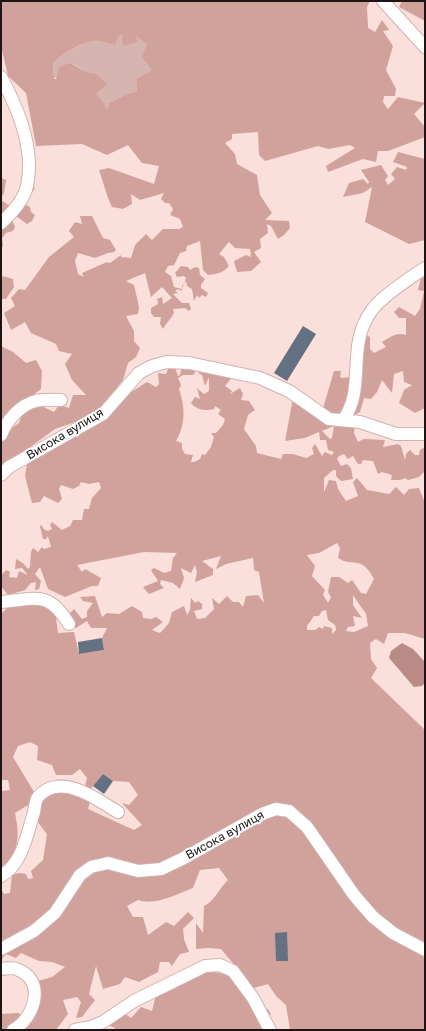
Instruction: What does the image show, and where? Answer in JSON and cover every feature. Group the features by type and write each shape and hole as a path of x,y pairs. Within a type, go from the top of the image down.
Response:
{"street":[{"path":"383,1 425,47"},
{"path":"1,78 11,96 21,120 27,148 29,169 27,186 20,202 1,223"},
{"path":"343,420 350,410 353,398 357,339 360,329 372,309 425,268"},
{"name":"Висока вулиця","path":"1,475 9,467 103,414 139,373 152,366 167,362 189,363 260,378 289,392 329,419 360,422 396,434 425,434"},
{"path":"1,435 12,415 20,409 36,401 61,400"},
{"path":"1,602 40,598 51,602 60,609 69,624"},
{"path":"1,876 9,871 16,862 24,845 37,798 45,791 54,787 75,789 93,797 118,812"},
{"name":"Висока вулиця","path":"1,949 34,931 54,913 80,875 91,867 108,863 138,871 161,868 184,858 262,814 276,809 289,811 307,827 354,895 373,917 393,934 425,950"},
{"path":"75,1030 91,1027 103,1022 134,1002 205,966 220,965 233,971 254,998 270,1030"},
{"path":"1,969 16,968 26,974 32,982 35,991 31,1013 24,1023 13,1030"}],"shaded area":[{"path":"1,1 370,1 367,7 368,28 375,32 382,20 389,30 383,31 393,46 386,70 396,89 395,96 384,96 383,102 388,109 398,97 425,103 414,114 425,127 425,137 388,151 378,151 376,162 363,159 328,172 326,166 355,148 350,145 328,149 318,146 265,161 259,155 258,132 232,134 232,139 225,143 235,154 237,164 257,175 260,195 272,213 265,220 289,221 290,228 278,239 271,226 267,224 268,233 260,239 261,248 254,252 261,262 251,271 237,272 234,261 246,255 251,257 250,249 235,248 229,242 219,254 224,257 229,266 220,273 208,275 203,270 200,241 187,246 186,251 180,253 174,265 168,266 165,272 171,276 174,287 182,289 182,291 178,289 175,291 178,293 173,294 182,303 189,303 191,309 189,311 185,308 173,309 174,313 163,329 160,324 161,317 154,317 151,313 151,308 158,304 157,299 162,297 163,304 172,298 162,287 151,297 145,273 126,281 134,285 139,307 138,314 126,316 134,331 134,341 140,348 136,357 128,363 123,380 97,412 83,422 75,422 55,429 1,466 2,439 9,430 19,423 23,411 37,404 54,412 59,405 69,408 73,395 86,395 72,380 65,364 72,354 59,351 56,344 31,333 25,322 11,330 4,313 15,306 11,298 19,289 25,290 49,257 74,237 69,231 75,222 82,224 80,216 92,216 103,238 110,240 116,250 95,258 78,253 75,261 78,274 84,277 82,273 107,262 110,263 121,255 121,257 131,258 135,245 146,234 152,240 163,229 179,229 183,227 180,219 170,215 173,209 169,203 165,203 161,199 164,193 140,200 131,194 132,204 123,209 112,207 99,170 109,168 154,184 159,166 142,163 128,145 107,155 82,144 36,146 26,93 8,76 1,46","holes":["122,35 123,46 137,42 136,36 147,45 142,57 152,70 137,78 137,92 127,94 109,103 107,110 103,102 96,94 107,84 96,74 88,73 70,63 59,67 56,79 54,79 53,64 61,56 84,43 101,41 115,45 118,37"]},
{"path":"402,1 425,1 425,21 399,7"},
{"path":"123,35 123,46 135,35 147,45 152,70 137,78 138,92 127,94 109,103 107,111 96,95 85,71 70,63 54,79 53,64 67,52 84,43 96,41 115,45 118,37"},
{"path":"398,152 425,159 425,240 409,244 365,222 372,187 363,193 343,197 349,183 363,179 368,184 369,182 361,170 381,165 388,176 385,180 388,185 395,179 391,174 397,167 406,170 407,167 393,162"},
{"path":"1,178 6,180 4,193 1,198"},
{"path":"28,184 35,188 24,204 30,207 31,212 35,215 32,221 27,224 15,215 12,220 15,227 13,231 6,233 2,238 3,246 1,249 1,200 14,209"},
{"path":"181,266 188,267 190,270 195,267 199,268 200,275 205,279 201,285 201,288 208,293 206,297 202,295 199,298 197,295 194,301 192,289 187,286 186,281 184,284 186,278 184,276 177,277 175,273"},
{"path":"425,272 425,408 415,413 399,403 404,390 412,385 404,382 403,371 394,374 392,393 382,380 377,392 371,399 364,398 360,412 342,422 355,426 354,433 358,442 364,439 385,440 383,447 398,444 401,446 405,460 406,454 410,450 415,455 419,455 420,450 425,447 425,471 419,477 408,480 405,478 400,480 391,480 392,475 382,472 378,474 373,461 363,460 361,464 358,464 353,456 348,459 344,454 339,456 337,459 341,466 347,464 351,468 353,479 341,481 336,476 336,470 333,470 324,478 324,492 329,480 336,481 338,489 346,501 358,496 353,482 357,478 367,490 389,494 396,487 404,495 409,489 419,488 425,503 425,639 405,633 388,633 384,644 376,639 370,643 371,659 377,668 371,678 425,730 425,1030 290,1030 286,1005 276,996 268,984 254,988 221,949 196,949 196,923 203,933 204,906 214,898 228,880 219,868 200,870 193,888 152,902 138,900 127,906 133,917 143,917 148,935 166,922 174,926 188,912 194,918 183,929 184,939 189,952 180,954 172,966 169,962 160,962 158,972 139,982 125,977 120,984 103,989 96,966 89,994 95,1000 82,1017 76,1018 81,1002 77,997 63,1000 68,1014 56,1030 1,1030 1,1014 19,1013 22,1017 37,997 38,981 52,977 65,967 52,962 39,961 21,953 16,958 6,954 1,960 1,889 4,894 10,893 12,875 19,873 26,874 28,879 33,878 31,871 43,860 47,834 37,821 41,799 62,788 91,798 88,809 134,830 142,825 122,803 129,805 138,795 129,782 113,781 103,774 90,790 85,786 87,778 80,769 72,775 56,775 52,765 37,760 38,746 30,742 18,746 13,757 34,792 30,804 15,813 18,837 17,844 7,863 1,870 1,791 10,790 8,780 1,780 1,614 11,604 44,603 55,610 58,633 74,632 79,654 104,650 102,638 107,628 91,628 87,621 76,628 72,626 67,616 74,609 82,619 87,617 87,611 93,603 83,601 80,597 95,596 102,617 107,613 119,614 132,606 142,612 143,618 151,619 156,617 163,622 152,630 160,633 169,623 172,612 184,606 187,615 190,610 191,598 195,603 198,601 202,604 202,609 194,611 197,619 205,618 214,609 212,598 219,604 227,596 233,602 239,602 243,607 246,596 258,595 264,603 259,572 254,570 253,558 226,564 216,569 221,556 202,561 213,569 213,575 195,582 197,572 195,565 191,573 181,568 184,578 180,589 173,583 161,580 160,584 164,588 149,594 143,587 158,581 151,570 154,568 164,573 171,571 173,558 177,553 144,552 77,565 82,572 85,569 101,578 98,586 92,586 65,597 48,589 40,567 35,574 41,581 39,589 35,590 36,582 31,583 25,590 8,595 1,586 1,576 6,570 10,572 9,577 17,578 19,571 28,575 22,568 15,569 16,559 23,563 28,569 30,567 31,552 33,548 38,552 42,547 44,549 51,547 48,536 46,539 43,539 40,526 41,525 48,531 52,529 50,525 52,522 62,530 70,526 73,520 82,520 84,509 89,509 92,498 101,488 99,482 89,484 81,482 79,486 73,489 61,485 59,489 62,499 58,503 44,496 40,502 32,503 25,476 28,458 147,382 156,387 159,384 158,373 166,374 168,369 174,365 178,376 180,375 182,366 194,367 195,373 193,375 183,375 178,378 181,385 179,389 184,415 182,428 176,441 182,443 182,449 185,454 193,455 191,462 200,459 202,454 205,455 211,447 214,437 211,433 216,433 223,425 225,419 218,414 221,410 215,406 214,409 204,410 198,409 191,403 195,397 200,399 197,388 204,394 209,391 209,377 205,386 202,375 198,373 206,369 233,376 225,386 232,391 230,394 240,388 243,394 241,400 249,401 255,410 248,415 244,429 256,446 257,453 281,459 283,454 293,454 306,458 314,454 312,448 315,444 322,456 325,452 332,455 334,452 328,450 326,440 320,440 319,432 305,438 285,441 293,398 321,415 334,371 341,371 340,377 343,378 362,375 357,339 366,335 370,337 370,349 374,353 386,347 382,342 399,334 406,335 406,318 399,318 394,312 399,307 415,316 420,309 424,291 418,290 422,274","holes":["334,426 332,438 330,439 322,431","337,543 340,548 338,558 343,561 361,564 365,567 374,579 366,594 361,593 352,580 348,583 339,577 331,577 328,592 331,597 328,603 323,595 325,590 312,576 315,566 307,555 319,553","353,595 366,614 368,626 354,632 346,631 348,627 355,626 353,616 362,618 353,605","326,610 328,620 335,625 336,630 332,634 332,628 324,626 323,629 319,627 315,630 307,630 307,626 314,616 319,616 322,611"]},
{"path":"3,276 13,279 14,287 6,299 1,299 1,281"},
{"path":"1,346 13,352 26,363 36,360 42,371 41,389 1,420"},
{"path":"402,643 413,649 425,662 425,683 422,686 414,687 389,658 391,651"},
{"path":"208,971 231,975 259,1008 268,1009 271,1014 265,1018 267,1030 114,1030 115,1028 108,1025 123,1012 131,1018 141,1007 152,1011 156,995"}],"building":[{"path":"303,326 316,334 287,381 274,373"},
{"path":"102,638 104,650 79,654 78,642"},
{"path":"103,774 113,781 104,794 93,786"},
{"path":"287,932 288,961 276,961 275,933"}]}
